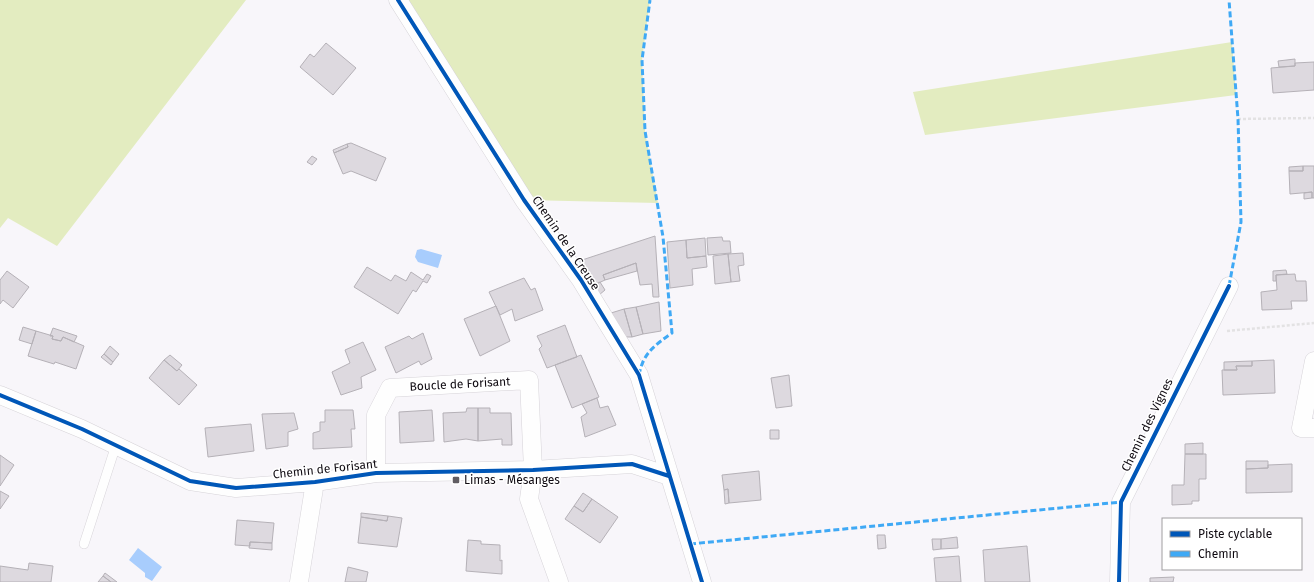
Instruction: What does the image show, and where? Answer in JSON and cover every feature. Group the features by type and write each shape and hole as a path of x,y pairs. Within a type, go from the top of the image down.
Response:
{"street":[{"name":"Chemin de la Creuse","path":"398,0 524,200 581,280 639,375 702,582"},
{"name":"Chemin des Vignes","path":"1119,582 1121,502 1229,286"},
{"path":"1314,361 1301,428 1314,428"},
{"name":"Boucle de Forisant","path":"376,473 376,415 390,388 529,380 533,470"},
{"name":"Chemin de Forisant","path":"0,395 82,429 190,481 236,488 315,482 376,473 533,470 632,464 669,476"},
{"path":"533,470 529,499 559,582"},
{"path":"299,582 315,482"}],"lane":[{"path":"84,544 116,445"}],"path":[{"path":"1238,119 1314,118"},
{"path":"1209,327 1226,331 1314,323"}],"green space":[{"path":"0,0 246,0 57,246 8,218 0,228"},
{"path":"398,0 650,0 642,60 645,131 658,203 524,200"},
{"path":"1232,42 1236,95 925,135 913,92"}],"water":[{"path":"421,249 442,255 438,268 418,262 415,257 417,250"},
{"path":"138,548 162,567 152,581 145,577 145,573 129,560"}],"building":[{"path":"326,43 356,68 333,95 300,67 310,54 314,57"},
{"path":"1295,59 1295,66 1279,67 1278,61"},
{"path":"1314,62 1314,90 1273,93 1271,68 1295,66 1295,63"},
{"path":"351,143 386,158 376,181 351,171 343,174 334,153 348,147 347,144"},
{"path":"347,144 348,147 334,153 333,150"},
{"path":"312,156 317,159 312,165 307,162"},
{"path":"1303,166 1303,171 1289,171 1289,167"},
{"path":"1303,166 1314,166 1314,198 1312,198 1312,192 1290,194 1289,171 1303,171"},
{"path":"1312,192 1312,198 1304,199 1304,193"},
{"path":"655,236 659,297 653,297 652,284 640,285 636,263 603,275 605,280 592,286 576,262"},
{"path":"722,237 723,241 730,241 731,253 708,255 707,238"},
{"path":"705,238 706,256 687,258 686,240"},
{"path":"686,240 687,258 706,256 707,267 692,269 693,285 670,288 667,242"},
{"path":"743,253 744,265 738,266 740,281 731,282 728,254"},
{"path":"728,254 731,282 715,284 713,256"},
{"path":"636,263 637,271 605,280 603,275"},
{"path":"367,267 391,281 395,275 406,281 411,272 423,280 427,274 431,276 427,283 423,281 416,292 413,290 398,314 354,287"},
{"path":"1286,270 1287,274 1276,275 1276,281 1273,281 1273,271"},
{"path":"7,271 29,287 13,308 3,300 0,304 0,280"},
{"path":"1295,274 1296,281 1306,281 1307,301 1291,301 1292,309 1262,310 1261,292 1277,290 1276,275"},
{"path":"524,278 531,290 535,288 543,310 515,321 512,309 500,315 489,292"},
{"path":"600,282 605,290 599,295 592,286"},
{"path":"659,302 661,331 643,334 636,307"},
{"path":"496,306 510,341 480,356 464,319"},
{"path":"636,307 643,334 632,337 624,309"},
{"path":"624,309 632,337 626,337 611,313"},
{"path":"565,325 577,357 547,368 539,349 542,346 537,336"},
{"path":"23,327 36,331 32,344 19,340"},
{"path":"53,328 77,336 74,342 63,337 61,341 52,339 53,336 50,336"},
{"path":"36,331 53,336 52,339 61,341 63,337 84,346 76,369 55,362 54,364 28,356"},
{"path":"423,333 432,359 421,365 419,361 396,373 385,347 409,336 412,339"},
{"path":"363,342 376,370 361,377 362,388 341,395 332,372 350,363 345,350"},
{"path":"110,346 119,354 113,362 104,354"},
{"path":"104,354 113,362 111,365 101,357"},
{"path":"170,355 182,365 177,371 164,360"},
{"path":"581,355 599,397 572,408 555,365"},
{"path":"164,360 177,371 179,369 197,385 179,405 149,378"},
{"path":"1274,360 1275,393 1223,395 1222,370 1237,370 1236,366 1252,366 1252,361"},
{"path":"1252,361 1252,366 1236,366 1237,370 1224,370 1224,362"},
{"path":"789,375 792,406 776,408 771,378"},
{"path":"597,398 600,408 608,406 616,425 585,437 581,417 587,413 582,404"},
{"path":"467,408 478,408 478,441 466,439 444,442 443,413 466,412"},
{"path":"478,408 490,408 490,413 511,413 512,445 502,445 502,439 478,441"},
{"path":"325,410 353,410 355,429 351,429 352,447 313,449 313,433 320,431 320,422 325,422"},
{"path":"432,410 434,441 400,443 399,412"},
{"path":"294,413 298,429 288,432 288,446 266,449 262,414"},
{"path":"251,424 254,451 208,457 205,428"},
{"path":"770,430 779,430 779,439 770,439"},
{"path":"1203,443 1203,454 1185,454 1185,444"},
{"path":"1185,454 1206,454 1206,479 1199,479 1199,501 1192,501 1192,504 1172,505 1172,485 1184,485"},
{"path":"0,455 14,465 0,486"},
{"path":"1246,461 1268,461 1268,468 1246,469"},
{"path":"1292,464 1292,492 1246,493 1246,469 1268,468 1268,465"},
{"path":"759,471 761,500 729,503 728,489 724,490 722,475"},
{"path":"728,489 729,503 725,504 724,490"},
{"path":"0,491 9,496 0,509"},
{"path":"583,493 592,499 583,512 574,506"},
{"path":"592,499 618,517 600,543 565,519 574,506 583,512"},
{"path":"361,513 388,516 387,521 361,517"},
{"path":"388,516 402,518 397,547 358,543 361,517 387,521"},
{"path":"237,520 274,523 272,543 250,542 250,546 235,545"},
{"path":"877,535 885,535 886,548 878,549"},
{"path":"957,537 958,548 941,549 941,539"},
{"path":"932,539 941,539 941,549 933,550"},
{"path":"468,540 481,541 481,544 500,545 502,574 466,571"},
{"path":"250,542 272,543 272,550 249,548"},
{"path":"1027,546 1030,582 985,582 983,550"},
{"path":"959,556 961,582 936,582 934,558"},
{"path":"29,563 53,566 51,582 0,582 0,566 28,570"},
{"path":"348,567 368,572 366,582 345,582"},
{"path":"105,573 117,582 111,582 103,576"},
{"path":"103,576 111,582 98,582"},
{"path":"1174,577 1173,582 1150,582 1150,578"}],"marked path":[{"path":"639,375 643,361 647,355 655,346 672,333 663,237 645,131 642,60 650,0"},
{"path":"1229,0 1238,119 1241,222 1229,286"},
{"path":"690,544 1121,502"}],"cycle path":[{"path":"398,0 524,200 581,280 639,375 702,582"},
{"path":"1119,582 1121,502 1229,286"},
{"path":"0,395 82,429 190,481 236,488 315,482 376,473 533,470 632,464 669,476"}],"place":[{"name":"Limas - Mésanges","path":"456,480"}]}
